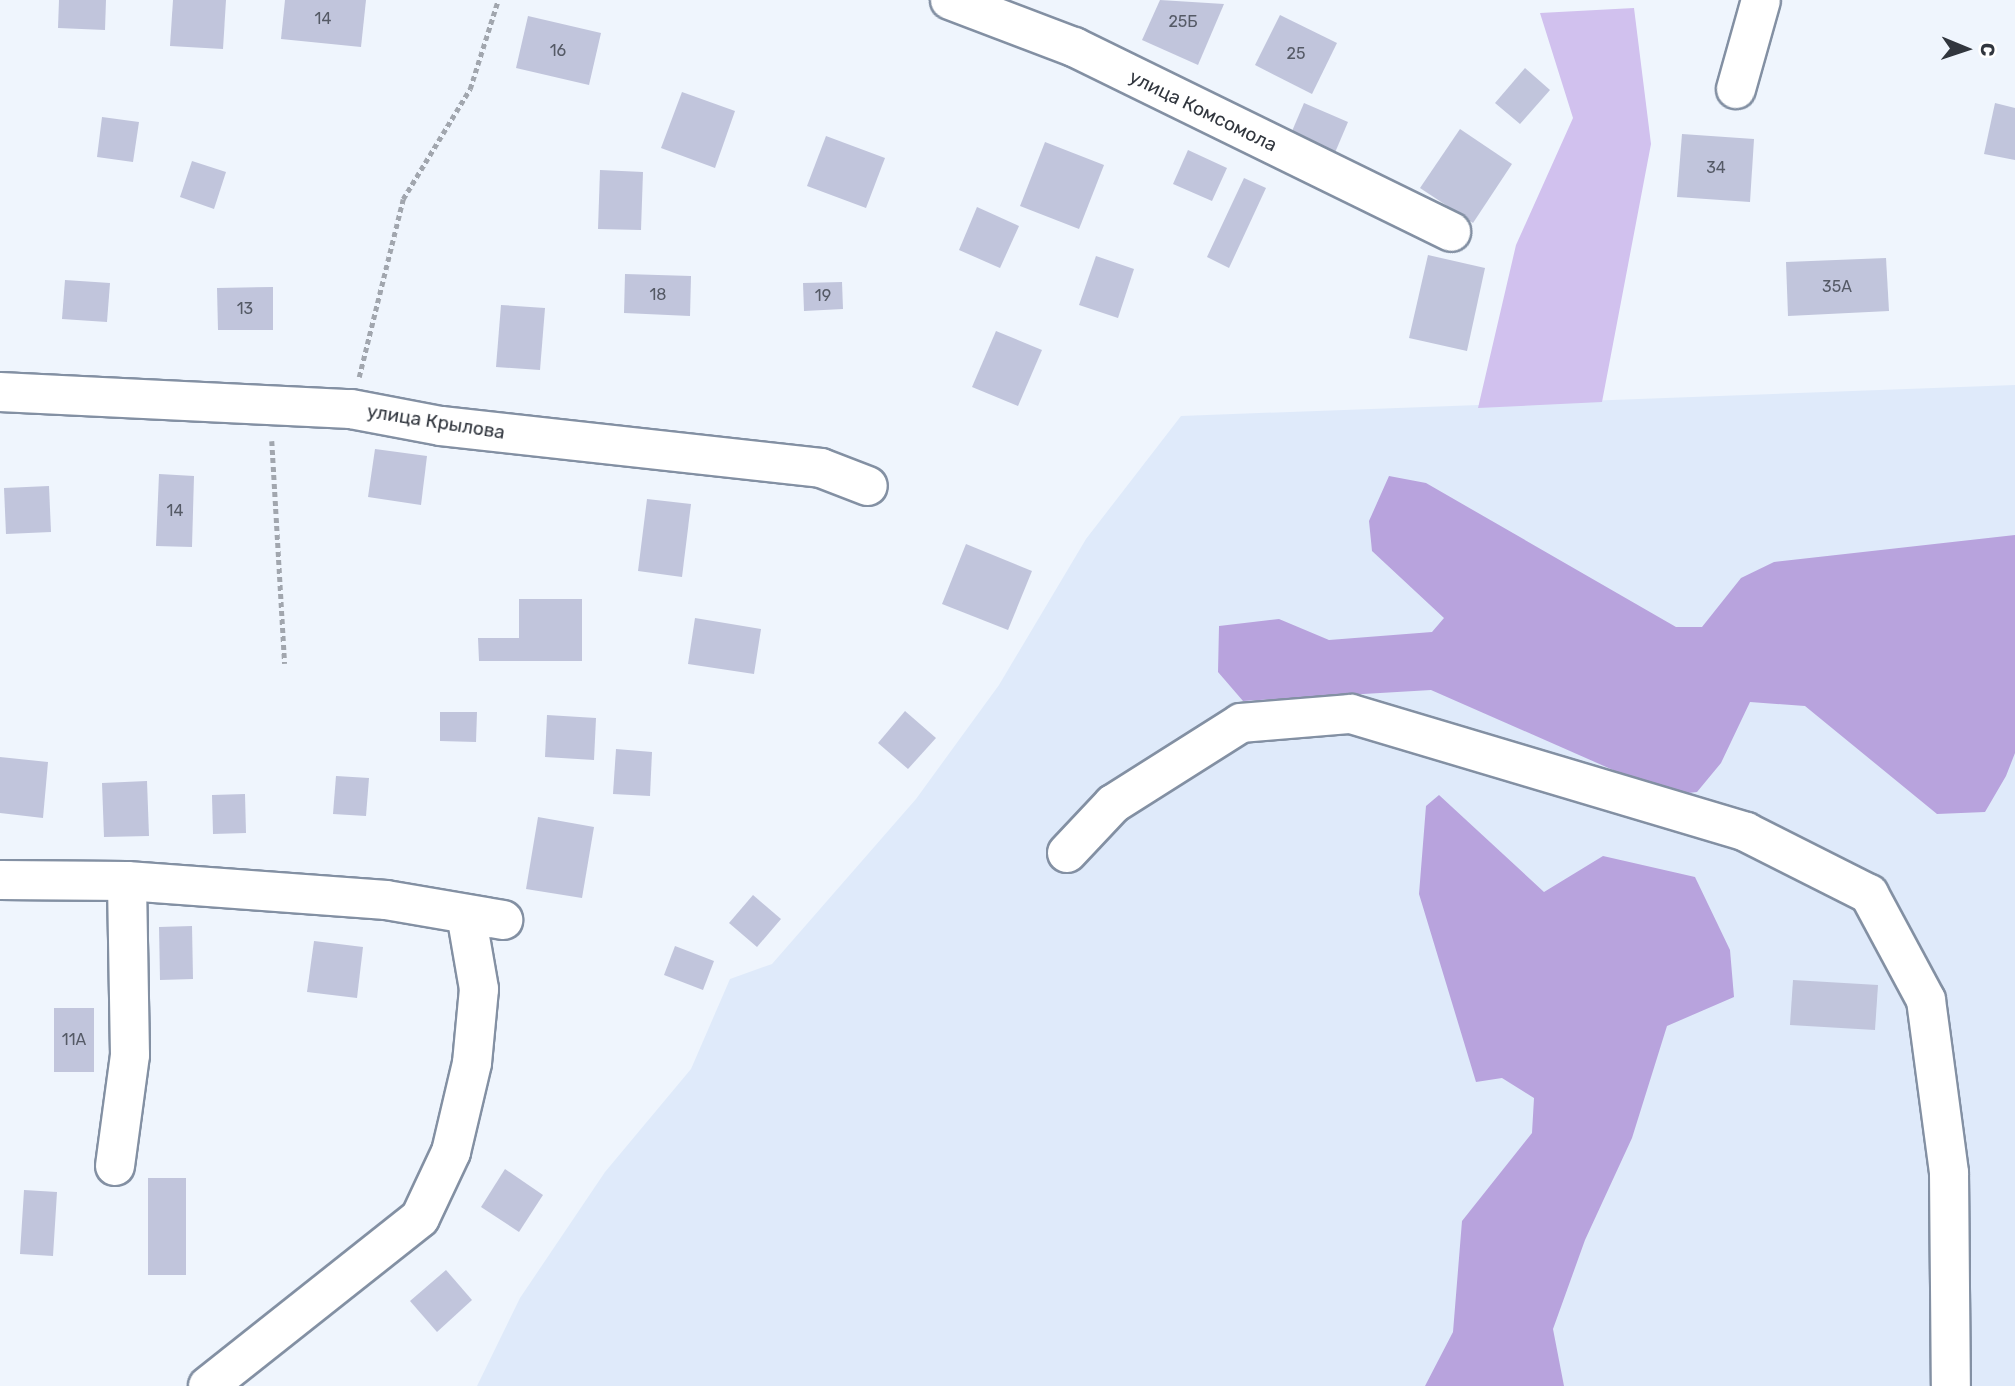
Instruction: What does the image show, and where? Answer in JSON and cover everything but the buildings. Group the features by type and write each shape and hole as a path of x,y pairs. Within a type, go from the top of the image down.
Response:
{"street":[{"name":"улица Комсомола","path":"950,0 1074,47 1451,232"},
{"path":"1735,89 1762,0"},
{"name":"улица Крылова","path":"0,392 351,409 441,426 821,468 868,485"},
{"path":"1067,853 1113,804 1241,723 1352,714 1746,832 1869,894 1926,1000 1949,1173 1951,1386"},
{"path":"0,880 127,881 386,900 503,920"},
{"path":"116,1166 130,1055 127,881"},
{"path":"208,1386 420,1217 452,1152 472,1063 480,989 466,914"}],"path":[{"path":"351,409 403,199 470,89 498,0"},
{"path":"270,405 285,664"}],"shaded area":[{"path":"1634,8 1651,144 1602,402 1478,408 1516,245 1573,118 1540,13"},
{"path":"2015,385 2015,1386 477,1386 520,1298 605,1172 691,1069 730,979 772,964 916,799 999,685 1086,539 1181,416"},
{"path":"1389,476 1426,483 1676,627 1702,627 1741,578 1774,562 2015,535 2015,753 2006,776 1985,812 1937,814 1805,706 1750,702 1721,763 1697,792 1670,795 1431,690 1243,701 1218,672 1219,626 1279,619 1329,640 1432,632 1444,618 1372,551 1369,521"},
{"path":"1439,795 1544,892 1603,856 1695,877 1730,950 1734,997 1667,1026 1632,1138 1585,1240 1553,1329 1564,1386 1425,1386 1453,1332 1462,1221 1532,1133 1534,1098 1502,1078 1476,1082 1419,894 1426,806"}]}
